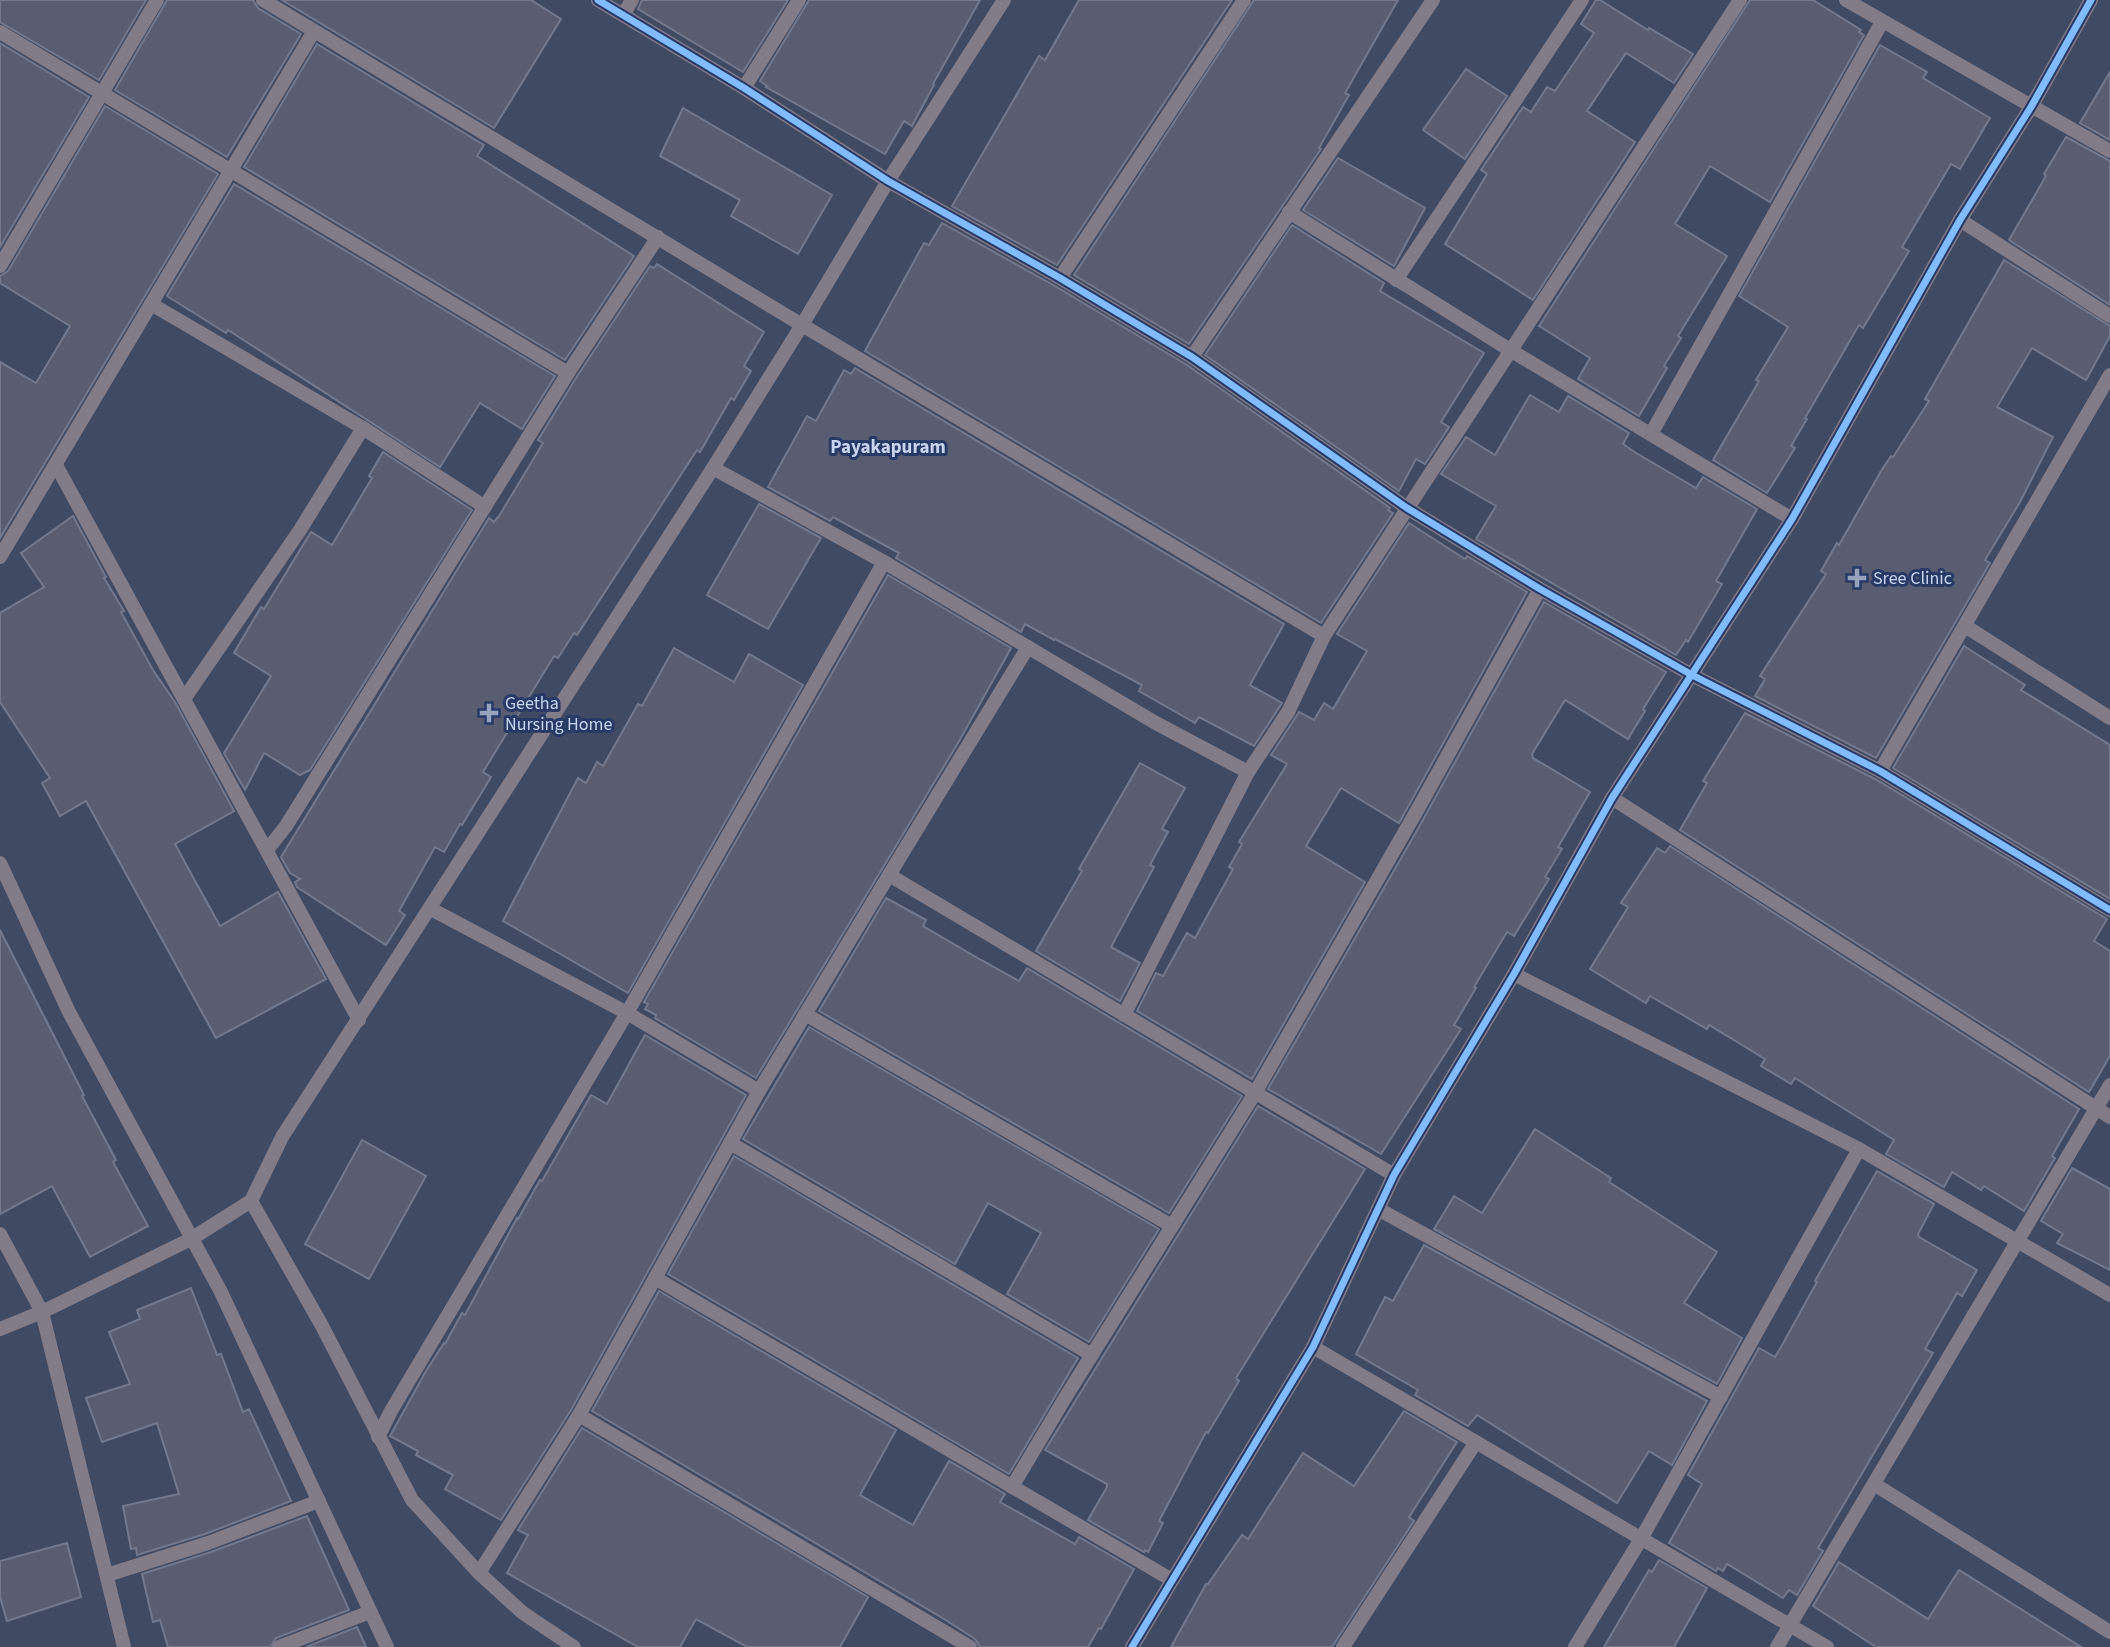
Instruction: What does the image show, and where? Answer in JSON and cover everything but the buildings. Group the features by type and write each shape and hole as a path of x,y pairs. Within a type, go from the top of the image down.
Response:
{"street":[{"path":"0,266 157,0"},
{"path":"263,0 1324,636"},
{"path":"598,0 744,88 888,181 1060,278 1192,357 1407,508 1539,589 1692,675 1880,771 2110,910"},
{"path":"623,15 632,0"},
{"path":"744,88 799,0"},
{"path":"0,1328 42,1312 191,1239 251,1201 282,1137 713,468 888,181 1004,0"},
{"path":"1060,278 1244,0"},
{"path":"1192,357 1433,0"},
{"path":"1396,279 1582,0"},
{"path":"1124,1015 1248,772 1288,712 1324,636 1740,0"},
{"path":"1846,0 2110,151"},
{"path":"1132,1647 1313,1347 1394,1175 1514,974 1612,798 1792,519 1960,220 2031,107 2091,0"},
{"path":"1651,434 1882,22"},
{"path":"0,557 314,31"},
{"path":"0,32 568,373"},
{"path":"1289,212 1510,350 1792,519"},
{"path":"1960,220 2110,316"},
{"path":"267,850 286,826 568,373 658,237"},
{"path":"151,304 363,428 485,508"},
{"path":"1880,771 2110,375"},
{"path":"184,699 300,530 363,428"},
{"path":"56,465 359,1020"},
{"path":"713,468 884,562 1154,723 1248,772"},
{"path":"378,1437 627,1013 884,562"},
{"path":"1012,1487 1255,1093 1419,807 1539,589"},
{"path":"1965,626 2110,718"},
{"path":"479,1573 579,1415 805,1014 1028,647"},
{"path":"1612,798 2110,1117"},
{"path":"0,863 69,1012 222,1292 387,1647"},
{"path":"889,875 1394,1175"},
{"path":"430,909 627,1013 760,1091"},
{"path":"1514,974 1859,1149 2110,1296"},
{"path":"805,1014 1172,1226"},
{"path":"1777,1647 2110,1085"},
{"path":"730,1143 1092,1355"},
{"path":"1575,1647 1641,1539 1859,1149"},
{"path":"251,1201 321,1324 412,1500 479,1573 523,1613 574,1647"},
{"path":"1378,1209 1721,1397"},
{"path":"0,1234 42,1312 124,1647"},
{"path":"655,1278 1172,1580"},
{"path":"1313,1347 1827,1647"},
{"path":"579,1415 970,1647"},
{"path":"1343,1647 1476,1442"},
{"path":"1874,1484 2110,1632"},
{"path":"107,1575 208,1543 319,1501"},
{"path":"279,1647 370,1612"}],"cycle path":[{"path":"598,0 744,88 888,181 1060,278 1192,357 1407,508 1540,589 1692,675 1880,771 2110,910"},
{"path":"1132,1647 1313,1347 1394,1175 1514,974 1612,798 1792,519 1960,220 2031,107 2091,0"}],"place":[{"name":"Sree Clinic","path":"1857,578"},
{"name":"Geetha Nursing Home","path":"489,713"}],"district":[{"name":"Payakapuram","path":"888,446"}]}
